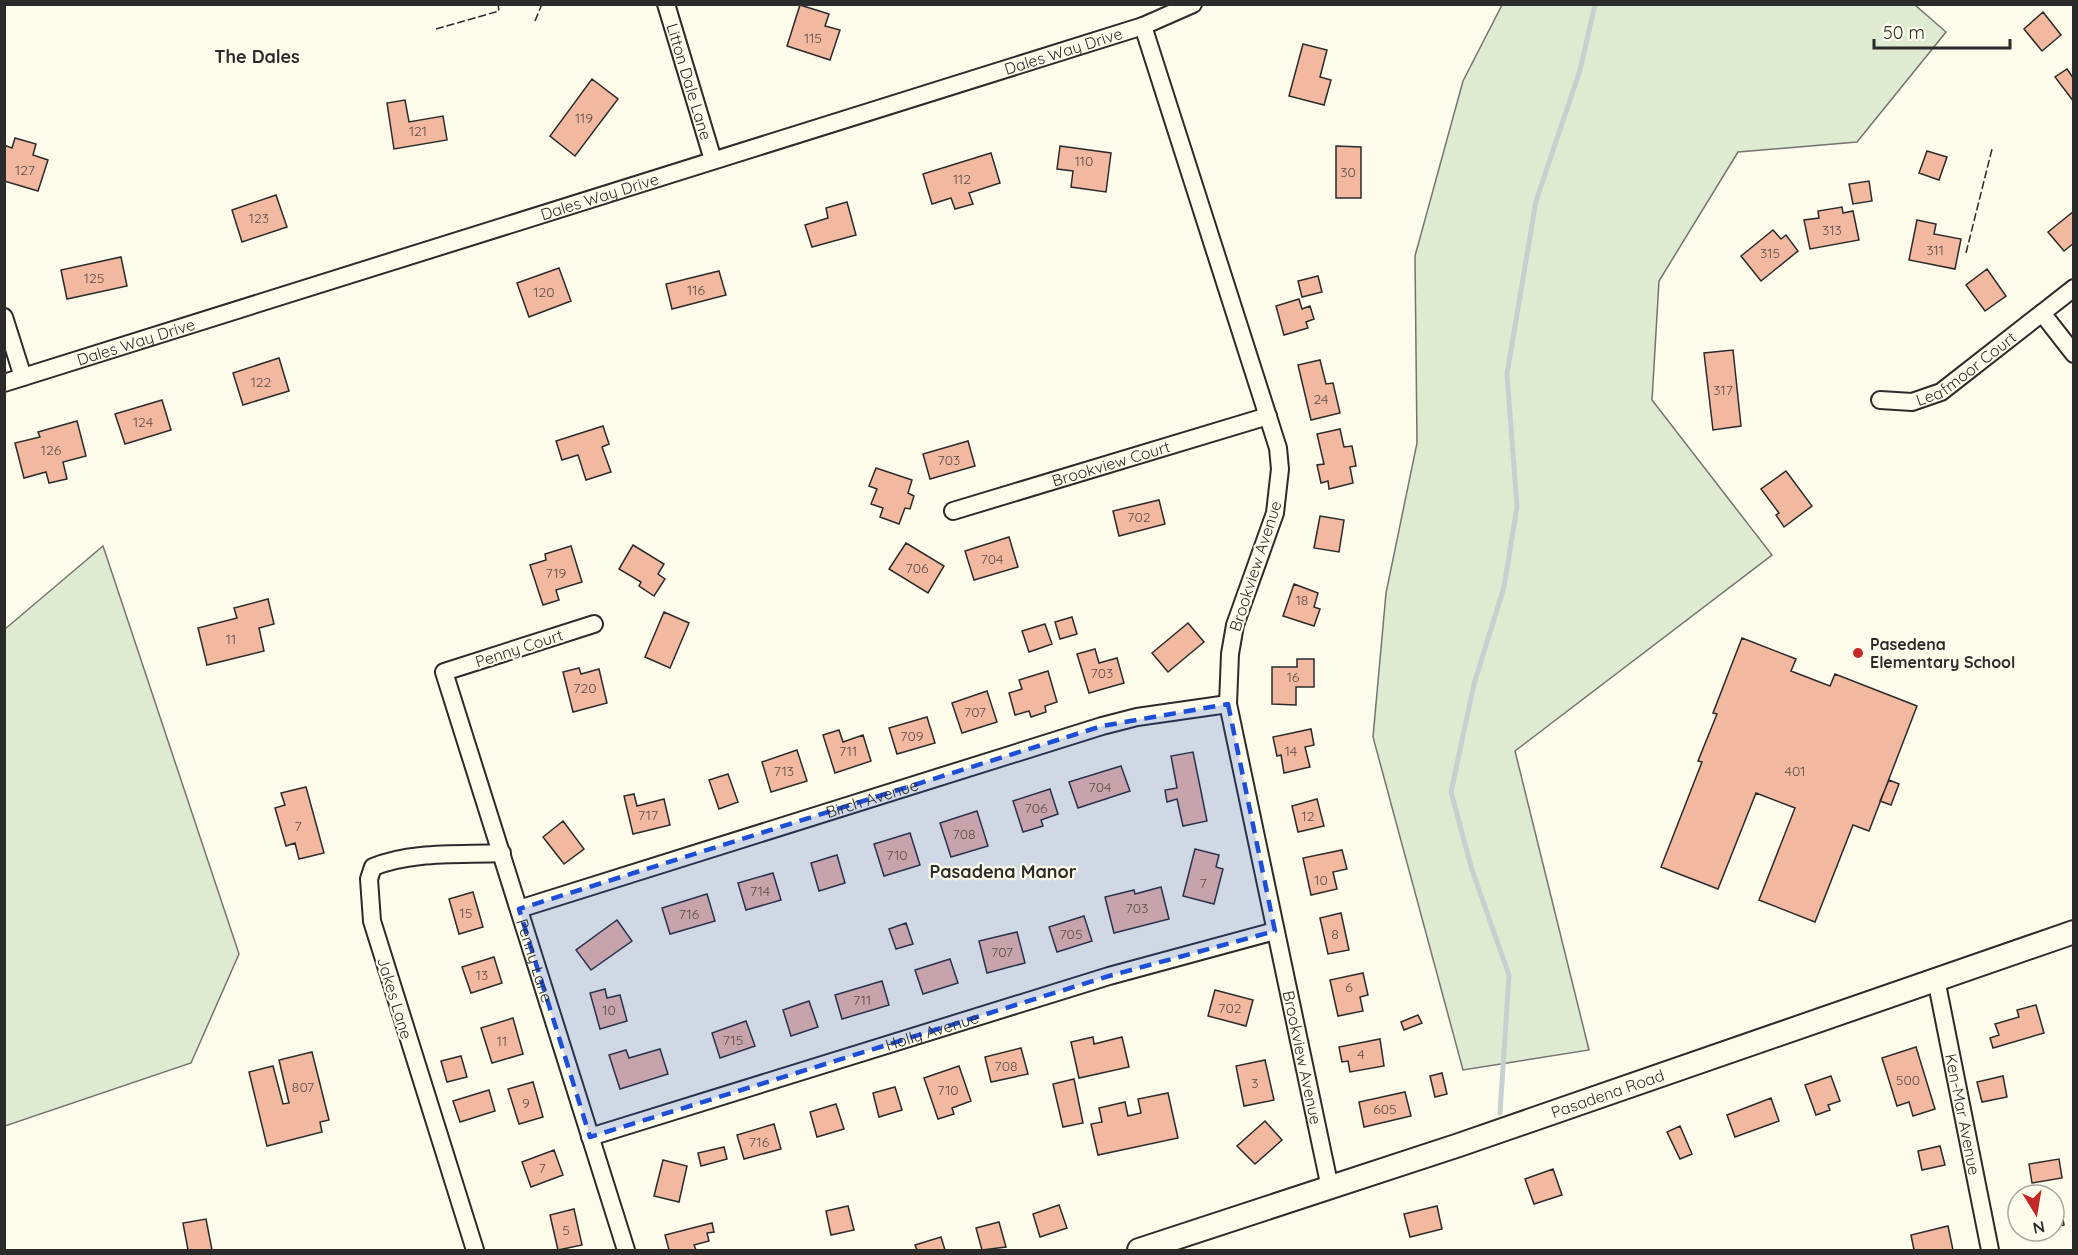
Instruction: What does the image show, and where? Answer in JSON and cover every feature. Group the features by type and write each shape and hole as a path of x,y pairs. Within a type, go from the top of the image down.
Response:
{"main road":[{"name":"Pasadena Road","path":"1139,1251 1330,1188 2073,932"}],"street":[{"name":"Litton Dale Lane","path":"666,4 712,160"},
{"name":"Dales Way Drive","path":"4,383 1143,26 1193,4"},
{"name":"Brookview Avenue","path":"1143,26 1278,448 1280,469 1275,513 1235,626 1230,654 1228,704 1330,1188"},
{"name":"Leafmoor Court","path":"1880,400 1912,402 1941,392 2073,288"},
{"path":"2042,313 2073,354"},
{"path":"4,317 23,377"},
{"name":"Brookview Court","path":"953,511 1268,416"},
{"name":"Penny Court","path":"444,672 594,624"},
{"name":"Penny Lane","path":"444,672 626,1251"},
{"name":"Birch Avenue","path":"519,909 1102,726 1137,717 1228,704"},
{"name":"Jakes Lane","path":"475,1251 372,921 369,879 373,867 386,862 424,856 502,853"},
{"name":"Holly Avenue","path":"590,1137 1109,976 1275,931"},
{"name":"Ken-Mar Avenue","path":"1936,979 1990,1251"}],"highlighted area":[{"path":"1228,704 1275,931 1109,976 590,1137 519,909 1102,726"}],"green space":[{"path":"1502,5 1915,5 1946,32 1857,142 1738,152 1659,281 1652,400 1772,555 1515,751 1589,1050 1463,1070 1373,737 1386,593 1417,443 1415,256 1463,81"},
{"path":"103,546 239,954 191,1063 5,1126 5,629"}],"building":[{"path":"800,5 829,14 825,26 840,30 830,60 787,46"},
{"path":"2043,12 2061,35 2042,51 2024,29"},
{"path":"1303,44 1327,50 1320,77 1331,80 1324,105 1289,96"},
{"path":"2067,69 2074,79 2074,102 2055,77"},
{"path":"592,79 618,99 575,156 550,136"},
{"path":"405,100 409,122 443,116 447,140 394,149 387,103"},
{"path":"15,138 36,144 33,155 48,160 38,191 4,181 4,145 12,148"},
{"path":"1060,146 1111,153 1106,192 1071,187 1073,171 1057,169"},
{"path":"1336,146 1361,147 1361,198 1336,198"},
{"path":"1927,151 1947,157 1939,180 1919,173"},
{"path":"991,153 1000,183 969,193 973,204 955,209 951,198 932,204 923,174"},
{"path":"1869,181 1872,201 1853,204 1849,184"},
{"path":"276,195 287,227 242,242 232,210"},
{"path":"847,202 856,235 812,247 805,225 828,218 826,208"},
{"path":"1842,207 1843,213 1853,211 1859,240 1810,249 1804,220 1819,218 1818,211"},
{"path":"2074,211 2074,243 2064,251 2048,232"},
{"path":"1917,220 1936,224 1934,234 1961,239 1955,269 1909,260"},
{"path":"1773,230 1781,239 1786,235 1798,251 1761,281 1741,256"},
{"path":"121,257 127,286 67,299 61,270"},
{"path":"559,268 571,301 529,317 517,283"},
{"path":"1987,269 2006,296 1985,311 1966,285"},
{"path":"719,271 726,295 672,309 666,284"},
{"path":"1318,276 1322,292 1302,297 1298,281"},
{"path":"1299,299 1302,309 1310,306 1314,319 1306,322 1308,328 1284,335 1276,306"},
{"path":"1733,350 1741,426 1713,430 1704,353"},
{"path":"279,358 289,391 243,405 233,373"},
{"path":"1320,360 1326,384 1333,383 1340,413 1311,420 1298,365"},
{"path":"162,400 171,430 125,444 115,414"},
{"path":"77,421 86,456 63,462 67,479 49,483 46,472 24,478 15,443 40,437 38,432"},
{"path":"603,426 609,444 602,447 611,472 586,480 578,455 562,460 556,441"},
{"path":"1340,429 1344,447 1352,446 1356,466 1350,467 1353,483 1329,489 1328,481 1321,483 1317,465 1324,464 1317,434"},
{"path":"968,441 975,466 930,479 923,454"},
{"path":"876,468 912,480 908,493 914,496 910,509 905,508 899,524 880,517 883,508 871,504 877,489 869,486"},
{"path":"1786,471 1812,506 1784,527 1776,515 1779,513 1761,489"},
{"path":"1159,500 1165,524 1119,536 1113,511"},
{"path":"1320,516 1344,520 1339,552 1314,548"},
{"path":"1009,537 1018,567 974,580 965,551"},
{"path":"906,543 944,566 928,593 889,569"},
{"path":"633,545 664,564 658,574 665,579 654,596 639,586 641,582 619,569"},
{"path":"571,546 582,582 556,590 559,600 543,605 530,565 546,560 545,554"},
{"path":"1294,584 1318,593 1314,607 1320,609 1314,626 1283,616"},
{"path":"268,599 274,624 259,628 264,651 207,665 198,628 237,618 234,608"},
{"path":"664,612 689,623 670,668 645,657"},
{"path":"1072,617 1077,634 1060,639 1055,622"},
{"path":"1188,623 1204,642 1168,672 1152,653"},
{"path":"1045,624 1052,644 1029,652 1022,631"},
{"path":"1742,638 1796,659 1791,671 1830,686 1835,674 1917,706 1869,831 1853,825 1815,922 1759,900 1795,808 1756,793 1718,889 1661,867 1702,762 1698,761 1717,714 1713,713"},
{"path":"1095,649 1099,663 1117,658 1124,683 1089,693 1077,654"},
{"path":"1297,659 1314,659 1314,687 1296,687 1296,705 1272,704 1272,667 1297,667"},
{"path":"579,668 581,674 599,669 607,703 573,712 563,672"},
{"path":"1048,671 1057,702 1045,706 1046,712 1031,717 1029,711 1015,715 1009,693 1022,689 1019,680"},
{"path":"987,691 997,722 962,733 952,703"},
{"path":"927,717 935,743 897,754 889,728"},
{"path":"1311,729 1314,745 1305,747 1310,767 1284,773 1281,755 1277,756 1273,737"},
{"path":"839,730 843,742 863,735 871,761 835,773 823,735"},
{"path":"797,750 807,781 771,792 762,762"},
{"path":"1193,752 1207,821 1183,826 1177,799 1167,802 1165,790 1177,788 1171,756"},
{"path":"1121,766 1130,791 1078,808 1069,782"},
{"path":"728,774 738,802 719,809 709,780"},
{"path":"1889,780 1899,784 1891,805 1880,801"},
{"path":"306,787 324,853 299,859 295,843 286,846 275,808 285,805 281,793"},
{"path":"1050,789 1058,814 1041,820 1043,826 1023,832 1013,801"},
{"path":"634,794 637,806 664,799 670,825 633,834 624,796"},
{"path":"1317,799 1324,826 1298,832 1292,806"},
{"path":"977,811 988,846 951,857 940,823"},
{"path":"563,821 584,849 564,864 543,837"},
{"path":"910,833 920,865 884,876 874,844"},
{"path":"1195,849 1219,855 1216,867 1223,869 1214,904 1183,896"},
{"path":"1342,850 1347,869 1333,872 1337,889 1311,895 1303,858"},
{"path":"837,855 845,883 819,891 811,863"},
{"path":"773,873 781,900 746,910 738,883"},
{"path":"1161,887 1169,919 1114,933 1105,897 1134,890 1135,894"},
{"path":"473,892 483,927 459,934 449,899"},
{"path":"707,894 715,921 670,934 662,908"},
{"path":"1341,913 1349,950 1328,954 1320,918"},
{"path":"1084,916 1092,941 1057,952 1049,927"},
{"path":"617,920 632,941 591,970 576,950"},
{"path":"906,923 913,944 896,949 889,929"},
{"path":"1017,932 1025,963 987,973 979,941"},
{"path":"494,957 502,983 471,993 462,967"},
{"path":"950,959 958,983 923,994 915,970"},
{"path":"1363,973 1368,995 1360,997 1363,1011 1338,1016 1330,980"},
{"path":"882,981 889,1005 842,1019 835,995"},
{"path":"605,989 607,998 620,995 627,1021 600,1029 590,993"},
{"path":"1215,990 1253,1000 1246,1026 1208,1016"},
{"path":"809,1001 818,1027 791,1036 783,1010"},
{"path":"2036,1005 2044,1033 1993,1048 1990,1038 1999,1035 1995,1024 2019,1017 2017,1010"},
{"path":"1418,1015 1422,1023 1404,1030 1401,1022"},
{"path":"513,1018 523,1054 492,1063 481,1028"},
{"path":"746,1021 755,1046 720,1058 712,1033"},
{"path":"1093,1037 1094,1044 1122,1037 1129,1067 1079,1078 1071,1042"},
{"path":"1380,1039 1384,1066 1350,1072 1348,1061 1342,1062 1339,1047"},
{"path":"1916,1047 1935,1109 1913,1116 1909,1102 1897,1106 1882,1058"},
{"path":"1021,1048 1028,1074 991,1082 985,1057"},
{"path":"660,1049 668,1074 620,1089 609,1055 626,1050 629,1058"},
{"path":"312,1052 329,1120 320,1122 322,1132 267,1146 249,1072 273,1066 283,1104 289,1103 279,1060"},
{"path":"461,1056 467,1077 447,1082 441,1061"},
{"path":"1265,1060 1274,1100 1244,1106 1236,1066"},
{"path":"959,1066 971,1101 952,1108 954,1114 938,1119 924,1078"},
{"path":"1442,1073 1447,1094 1435,1097 1430,1076"},
{"path":"1831,1076 1840,1101 1828,1105 1830,1110 1816,1115 1805,1085"},
{"path":"2003,1076 2007,1097 1982,1102 1977,1082"},
{"path":"1074,1079 1083,1123 1063,1127 1053,1084"},
{"path":"533,1082 543,1117 519,1124 508,1089"},
{"path":"895,1087 902,1110 879,1117 873,1093"},
{"path":"489,1090 495,1111 460,1122 453,1101"},
{"path":"1405,1092 1411,1116 1364,1127 1359,1102"},
{"path":"1168,1093 1178,1138 1098,1155 1091,1124 1102,1122 1099,1108 1125,1102 1128,1116 1141,1113 1138,1099"},
{"path":"1771,1098 1779,1121 1735,1137 1727,1115"},
{"path":"836,1104 844,1129 817,1137 810,1112"},
{"path":"1265,1121 1282,1140 1255,1164 1237,1146"},
{"path":"774,1124 781,1149 744,1159 737,1135"},
{"path":"1680,1126 1692,1154 1680,1159 1667,1132"},
{"path":"1940,1146 1945,1165 1922,1170 1918,1151"},
{"path":"724,1147 727,1159 701,1166 698,1153"},
{"path":"554,1150 563,1175 531,1187 522,1162"},
{"path":"2059,1159 2062,1178 2032,1183 2029,1164"},
{"path":"663,1160 687,1166 679,1202 654,1196"},
{"path":"1553,1169 1562,1195 1534,1204 1525,1179"},
{"path":"1059,1205 1067,1228 1040,1237 1033,1214"},
{"path":"848,1206 854,1230 831,1235 826,1211"},
{"path":"1437,1206 1442,1229 1410,1237 1404,1214"},
{"path":"574,1209 582,1245 558,1250 550,1215"},
{"path":"206,1219 212,1250 188,1250 183,1223"},
{"path":"999,1222 1006,1247 982,1250 976,1228"},
{"path":"712,1223 714,1232 707,1233 709,1241 694,1245 696,1250 669,1250 665,1235"},
{"path":"1948,1226 1953,1250 1914,1250 1911,1235"},
{"path":"941,1237 945,1250 917,1250 915,1245"}],"waterway":[{"path":"1500,1113 1509,975 1472,870 1451,792 1474,684 1504,587 1517,507 1507,374 1536,201 1580,70 1595,4"}],"fence":[{"path":"436,29 499,11 498,4"},
{"path":"535,21 542,4"},
{"path":"1966,253 1992,149"}],"place":[{"name":"Pasedena Elementary School","path":"1858,653"}],"district":[{"name":"The Dales","path":"257,56"},
{"name":"Pasadena Manor","path":"1003,871"}]}
